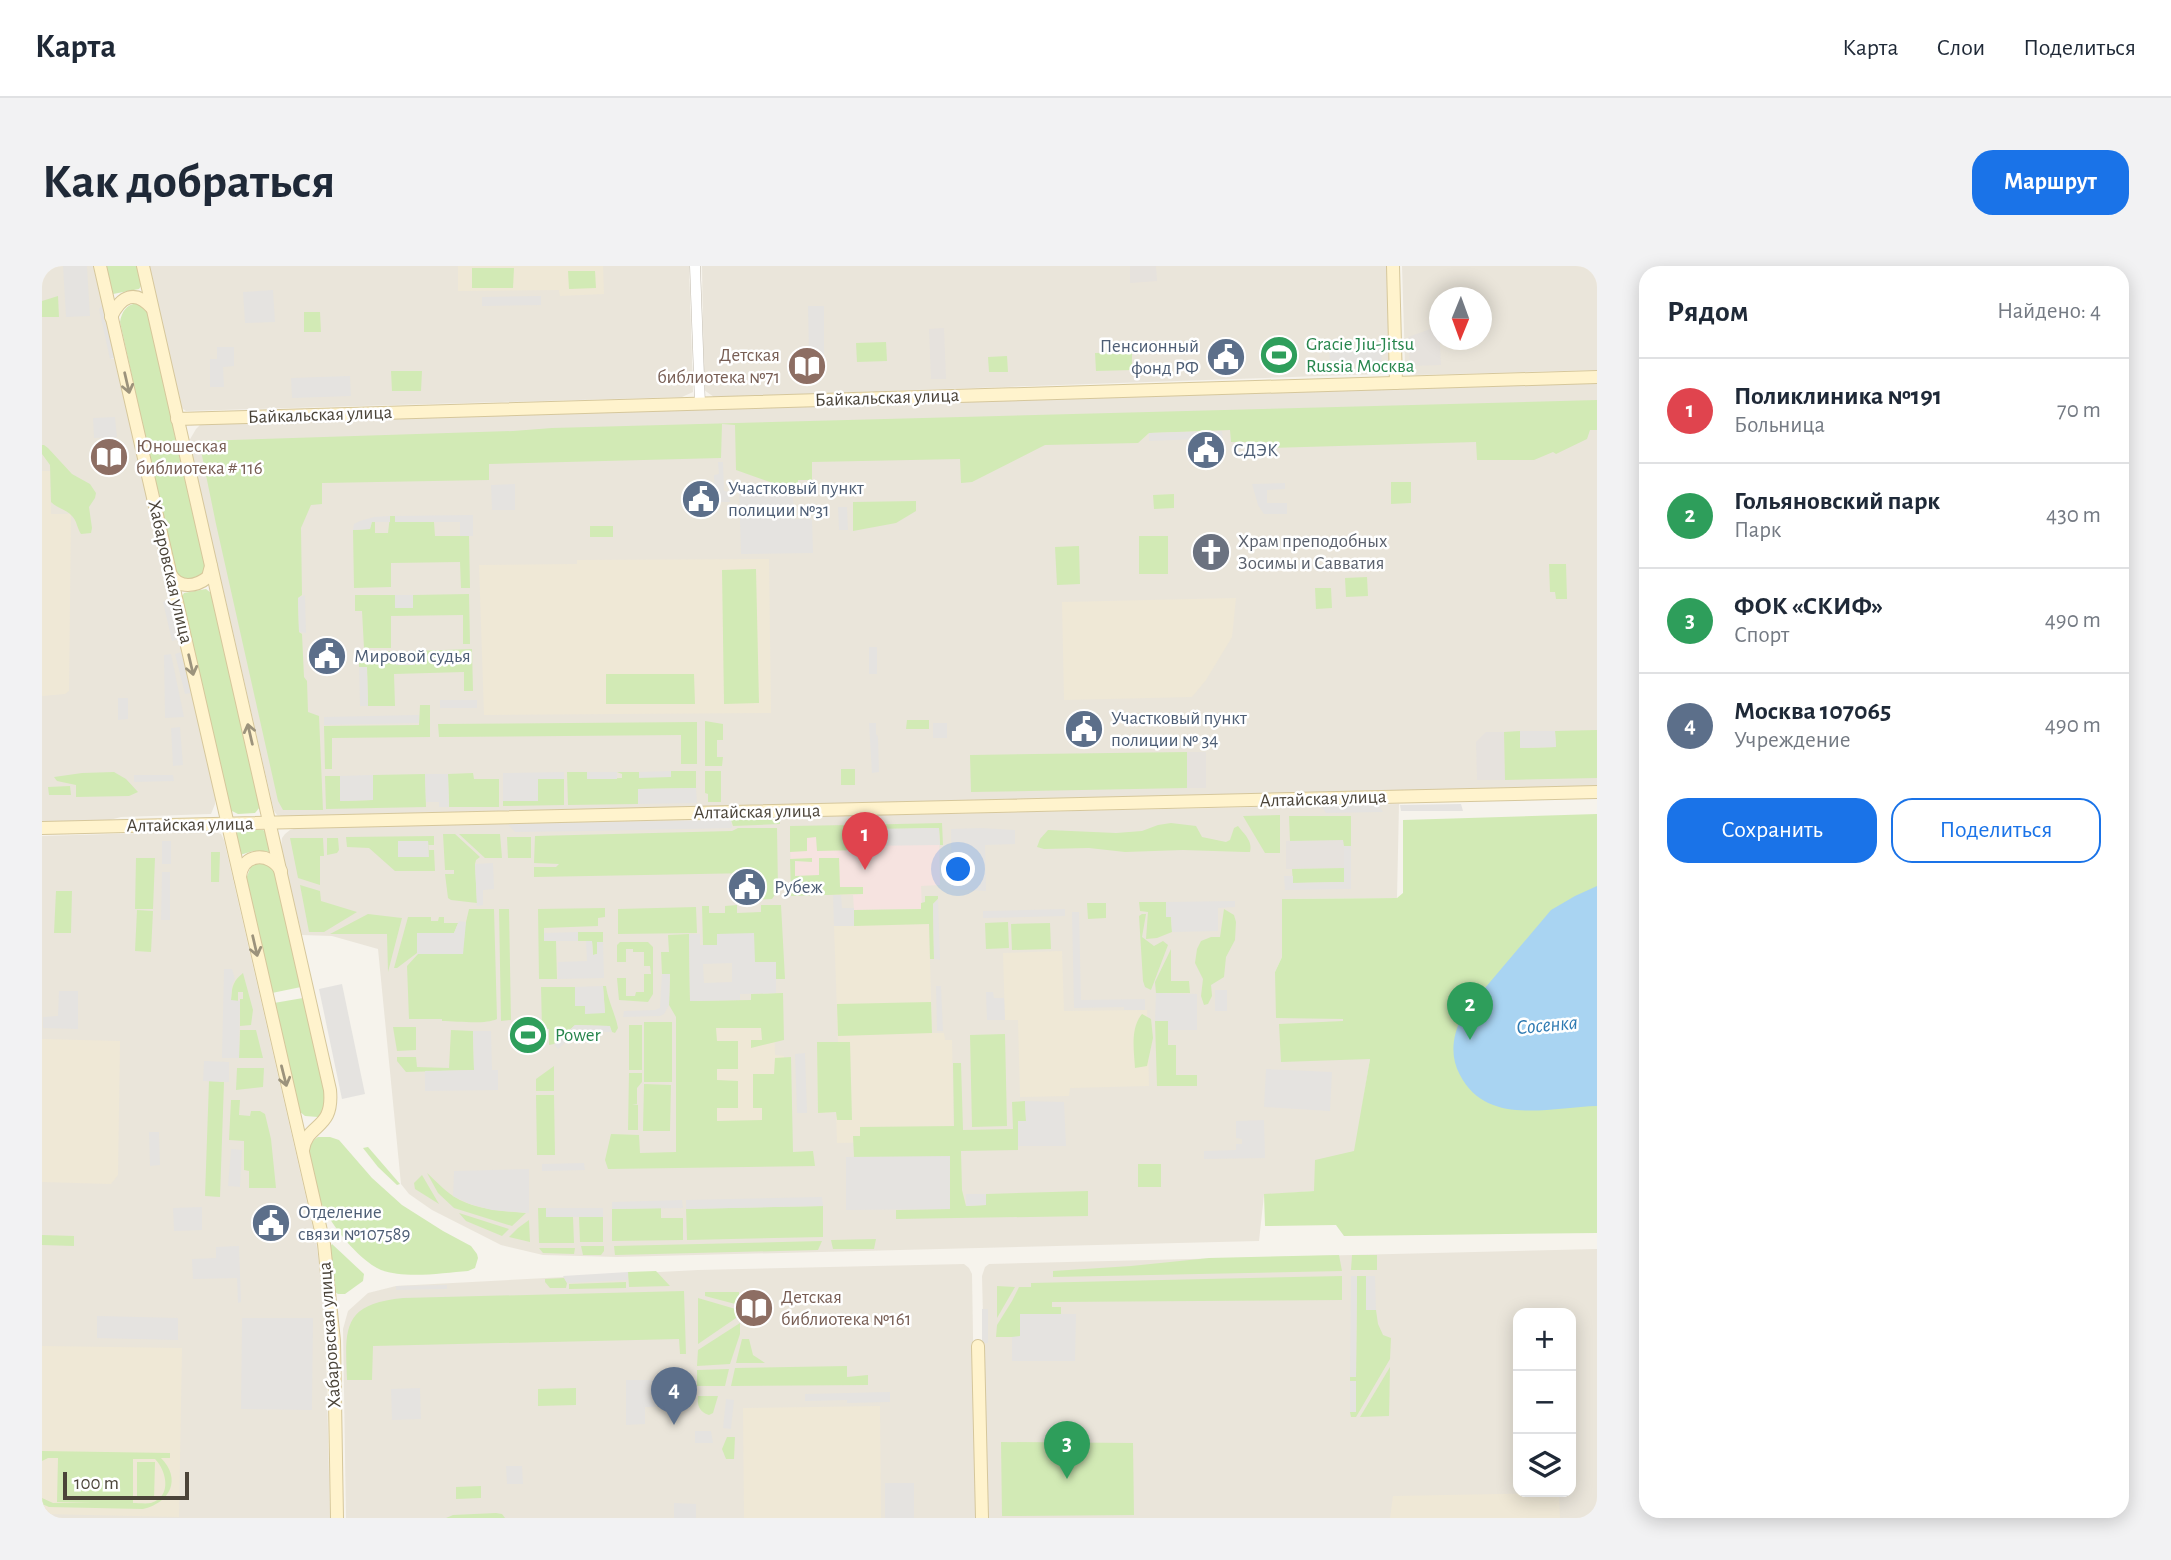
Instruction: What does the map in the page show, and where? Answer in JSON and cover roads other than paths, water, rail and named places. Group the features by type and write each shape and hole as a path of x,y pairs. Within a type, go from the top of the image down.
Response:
{"street":[{"name":"Хабаровская улица","path":"100,266 324,1244 332,1315 337,1518"},
{"path":"143,266 330,1090 330,1113 305,1140 303,1154"},
{"path":"695,266 700,404"},
{"path":"1393,266 1396,383"},
{"path":"111,317 123,299 144,299 152,308"},
{"name":"Байкальская улица","path":"177,419 1597,377"},
{"path":"170,575 181,585 197,584 208,577 211,565"},
{"name":"Алтайская улица","path":"42,828 1597,792"},
{"path":"239,879 242,866 253,858 267,858 281,871"},
{"path":"293,1110 300,1121 307,1124 321,1123"},
{"path":"978,1346 982,1518"}],"water":[{"name":"Сосенка","path":"1597,886 1597,1106 1521,1110 1486,1102 1472,1091 1460,1075 1454,1060 1455,1037 1463,1014 1551,910"}],"place":[{"name":"Gracie Jiu-Jitsu Russia Москва","path":"1279,355"},
{"name":"Пенсионный фонд РФ","path":"1226,357"},
{"name":"Детская библиотека №71","path":"807,366"},
{"name":"СДЭК","path":"1206,450"},
{"name":"Юношеская библиотека # 116","path":"109,457"},
{"name":"Участковый пункт полиции №31","path":"701,499"},
{"name":"Храм преподобных Зосимы и Савватия","path":"1211,552"},
{"name":"Мировой судья","path":"327,656"},
{"name":"Участковый пункт полиции № 34","path":"1084,729"},
{"name":"Поликлиника №191","path":"865,870"},
{"name":"Рубеж","path":"747,887"},
{"name":"Power","path":"528,1035"},
{"name":"Гольяновcкий парк","path":"1470,1040"},
{"name":"Отделение связи №107589","path":"271,1223"},
{"name":"Детская библиотека №161","path":"754,1308"},
{"name":"Москва 107065","path":"674,1425"},
{"name":"ФОК «СКИФ»","path":"1067,1479"}]}
